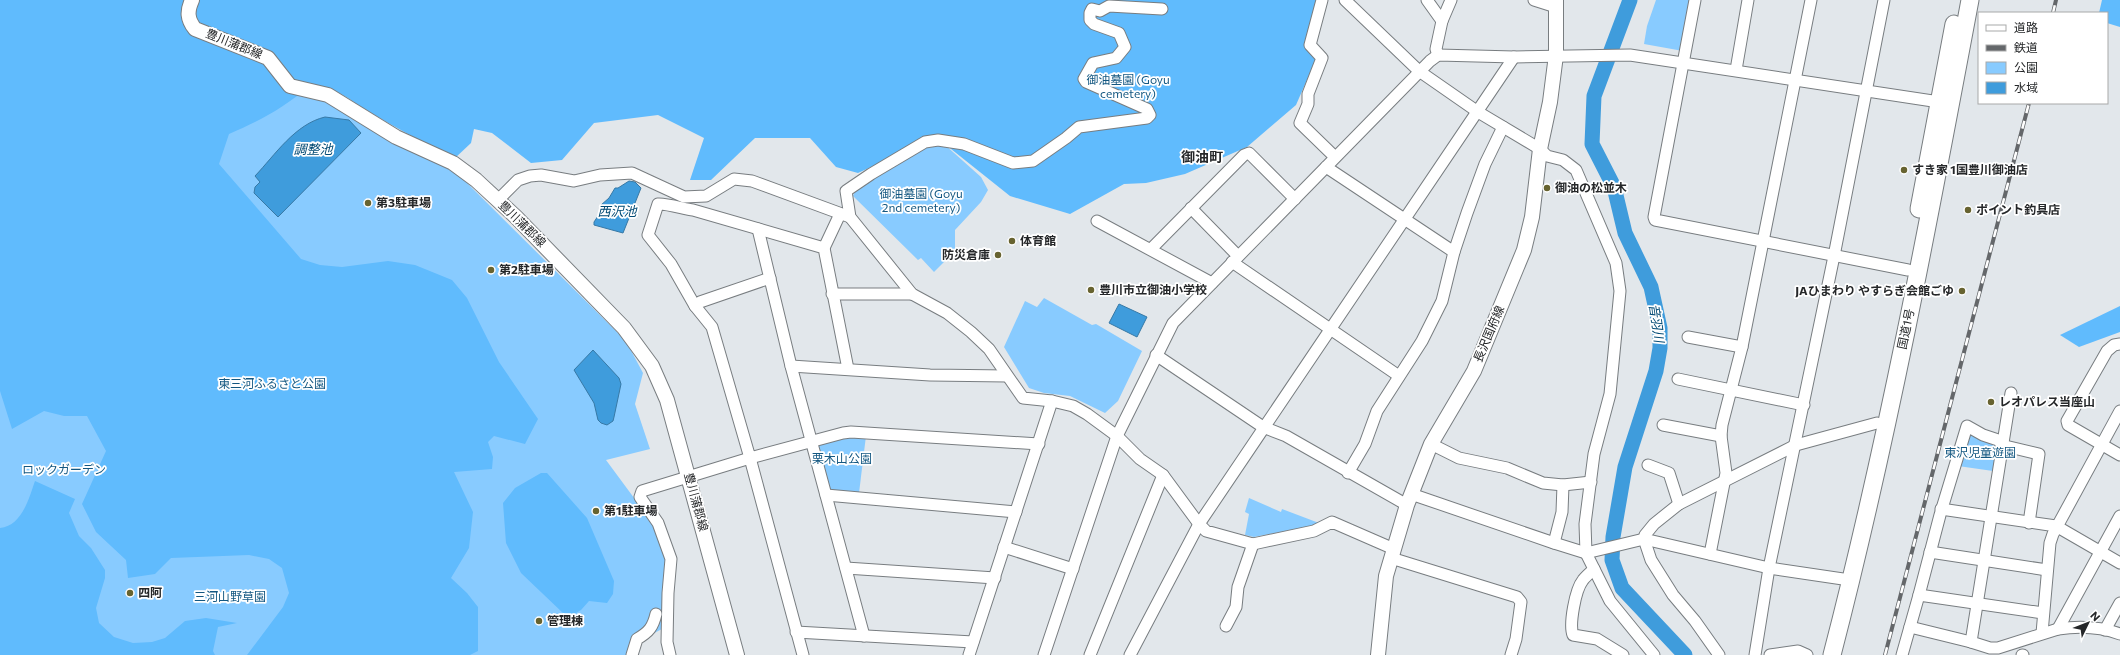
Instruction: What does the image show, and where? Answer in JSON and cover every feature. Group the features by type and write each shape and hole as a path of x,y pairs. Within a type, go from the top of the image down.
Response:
{"highway":[{"name":"国道1号","path":"1832,655 1852,580 1916,287 1959,0"},
{"name":"国道1号","path":"1826,655 1877,423 1944,103 1970,0"}],"main road":[{"name":"豊川蒲郡線","path":"192,0 188,12 188,19 195,29 268,58 290,86 328,95 396,137 453,163 476,180 498,200 624,328 637,344 661,383 689,476 737,655"},
{"name":"長沢国府線","path":"1378,655 1386,576 1409,499 1431,444 1474,371 1524,250 1532,217 1540,150 1550,102 1556,55 1556,3"}],"street":[{"path":"1322,0 1310,45 1322,58 1308,94 1308,104 1300,123 1336,157"},
{"path":"1345,0 1420,72 1478,112 1540,150 1546,156 1563,160 1576,170 1616,263 1620,291 1610,394 1594,454 1585,524 1589,552 1594,569 1610,601 1654,655"},
{"path":"1427,0 1442,21"},
{"path":"1438,55 1436,49 1442,21 1451,0"},
{"path":"1534,0 1556,3"},
{"path":"1695,0 1654,218 1655,220 1908,270"},
{"path":"1736,70 1748,0"},
{"path":"1710,554 1726,473 1721,436 1722,425 1742,347 1811,0"},
{"path":"1755,655 1769,568 1796,445 1884,0"},
{"path":"848,369 824,248 845,216 846,191 871,174 925,142 938,140 957,142 1013,163 1021,164 1033,161 1066,138 1079,126 1147,118 1150,115 1147,109 1086,82 1084,79 1093,63 1116,58 1125,47 1118,33 1094,24 1090,20 1090,13 1092,9 1100,11 1109,6 1162,9"},
{"path":"1044,655 1117,436 1173,323 1438,55 1514,57 1587,54 1630,55 1684,62 1944,103"},
{"path":"1130,655 1199,524 1329,329 1514,57"},
{"path":"1348,473 1365,444 1377,411 1422,341 1442,301 1454,252 1485,164 1502,127"},
{"path":"1151,249 1244,155 1249,153 1295,198"},
{"path":"1326,167 1454,252"},
{"path":"498,200 518,180 530,176 542,175 574,181 600,175 632,173 684,197 706,196 734,179 752,181 845,216 912,294 947,313 989,349 1023,398 1052,401 1073,406 1117,436 1140,459 1163,475 1199,524 1206,531 1254,544 1314,531 1332,522 1392,553 1517,596 1521,602 1516,639 1511,655"},
{"path":"803,655 750,458 712,327 695,306 671,264 648,234 658,204 662,203 676,208 693,210 824,248"},
{"path":"1191,208 1235,259 1329,329 1399,376"},
{"path":"1097,221 1212,282"},
{"path":"758,229 791,366 864,636"},
{"path":"695,306 700,302 770,278"},
{"path":"832,294 912,294"},
{"path":"1688,337 1742,347"},
{"path":"2120,344 2114,345 2107,351 2067,421 2068,425 2120,455"},
{"path":"1156,356 1264,427 1286,436 1348,473 1409,499 1554,543 1589,552 1642,539 1769,568 1843,579"},
{"path":"791,366 930,375 1007,376"},
{"path":"1678,379 1804,405"},
{"path":"1971,642 2010,393"},
{"path":"970,655 1052,401"},
{"path":"2042,634 2050,543 2056,526 2120,411"},
{"path":"1642,539 1654,524 1679,504 1796,445 1877,423"},
{"path":"1663,425 1721,436"},
{"path":"1902,655 1942,509 1967,426 1982,435 2001,443 2040,454 2029,523"},
{"path":"670,655 666,642 671,559 658,523 640,497 642,491 750,458 851,432 1039,444"},
{"path":"1431,444 1459,458 1508,468 1543,483 1563,485 1591,482"},
{"path":"1648,465 1669,473 1679,504"},
{"path":"1090,655 1163,475"},
{"path":"1554,543 1562,512 1563,485"},
{"path":"826,496 1016,512"},
{"path":"1942,509 2056,526 2120,563"},
{"path":"2058,628 2120,516"},
{"path":"1642,539 1651,560 1672,595 1695,621 1719,655"},
{"path":"1226,626 1236,607 1238,588 1254,544"},
{"path":"1004,547 1073,569"},
{"path":"1930,552 2047,570"},
{"path":"846,568 995,578"},
{"path":"1594,569 1582,581 1575,603 1571,629 1573,635 1597,639 1623,655"},
{"path":"1919,595 1977,602 2043,613"},
{"path":"2105,630 2120,603"},
{"path":"632,655 637,639 653,627 656,614"},
{"path":"1910,627 1990,648 1998,648 2058,628 2105,630 2120,634"},
{"path":"796,632 973,642"},
{"path":"1770,655 1798,651 1807,655"}],"green space":[{"name":"東三河ふるさと公園","path":"0,0 314,96 330,103 455,171 618,333 627,343 643,373 635,404 650,449 606,460 654,525 667,561 662,629 635,643 631,655 0,655"},
{"name":"御油墓園 (Goyu cemetery)","path":"0,0 1317,0 1304,46 1316,59 1296,105 1247,147 1185,174 1146,183 1124,184 1070,214 1010,196 936,137 858,173 836,167 810,138 755,138 711,180 690,180 704,138 658,115 594,123 562,160 531,163 492,133 474,129 471,143 454,159 368,111 341,94 328,88 311,85 272,113 229,134 219,164 301,259 320,265 342,267 388,261 415,265 452,280 467,298 499,362 538,419 525,444 494,436 488,442 493,457 492,469 454,472 473,512 469,548 451,578 467,593 478,607 478,651 470,655 247,655 283,607 289,593 282,568 269,559 249,555 171,558 155,574 128,578 126,560 96,532 82,504 106,451 87,416 64,416 44,411 12,429 0,391"},
{"path":"1656,0 1692,0 1683,51 1644,44 1647,26"},
{"path":"2102,0 2120,0 2120,27 2108,23 2108,12 2099,12"},
{"name":"御油墓園 (Goyu 2nd cemetery)","path":"944,144 981,177 988,190 981,202 955,230 955,251 934,272 921,258 918,260 853,196 856,189 929,145"},
{"path":"1044,298 1092,325 1096,324 1142,351 1118,401 1105,413 1070,396 1044,393 1029,388 1004,347 1025,301 1037,307"},
{"path":"2120,306 2120,332 2079,347 2060,335"},
{"name":"東沢児童遊園","path":"1970,429 1997,442 1993,471 1958,466"},
{"name":"栗木山公園","path":"851,434 866,436 859,493 827,490 817,442"},
{"path":"541,473 547,473 587,518 614,581 613,594 607,603 589,601 581,610 571,616 564,614 521,573 506,543 503,503 515,488"},
{"path":"35,481 75,499 69,513 79,536 91,548 105,570 105,578 96,608 99,623 114,637 133,643 152,642 165,638 185,621 206,618 237,623 218,627 213,651 215,655 0,655 0,528 8,526 19,517 24,510"},
{"path":"1249,498 1281,512 1282,509 1319,523 1311,526 1254,537 1245,535 1249,514 1245,512"}],"water":[{"name":"調整池","path":"325,117 349,120 361,133 278,217 254,193 255,187 260,182 255,176 295,133 304,126"},
{"name":"西沢池","path":"629,181 635,182 641,188 623,233 594,225 594,222 602,210 601,205 609,198 615,188 618,188"},
{"path":"1119,304 1147,317 1137,337 1109,323"},
{"path":"593,350 619,378 621,384 613,421 607,425 598,420 594,403 574,370"}],"waterway":[{"name":"音羽川","path":"1630,0 1594,96 1592,144 1614,187 1625,233 1651,287 1660,328 1660,348 1656,371 1625,467 1613,537 1612,560 1622,588 1685,655"}],"railway":[{"path":"2053,12 2056,0"},
{"path":"1885,655 2029,104"}],"place":[{"name":"すき家 1国豊川御油店","path":"1904,170"},
{"name":"御油の松並木","path":"1547,188"},
{"name":"第3駐車場","path":"368,203"},
{"name":"ポイント釣具店","path":"1968,210"},
{"name":"体育館","path":"1012,241"},
{"name":"防災倉庫","path":"998,255"},
{"name":"第2駐車場","path":"491,270"},
{"name":"豊川市立御油小学校","path":"1091,290"},
{"name":"JAひまわり やすらぎ会館ごゆ","path":"1962,291"},
{"name":"レオパレス当座山","path":"1991,402"},
{"name":"第1駐車場","path":"596,511"},
{"name":"四阿","path":"130,593"},
{"name":"管理棟","path":"539,621"}],"district":[{"name":"御油町","path":"1202,157"}],"park label":[{"name":"ロックガーデン","path":"64,470"},
{"name":"三河山野草園","path":"230,597"}]}
